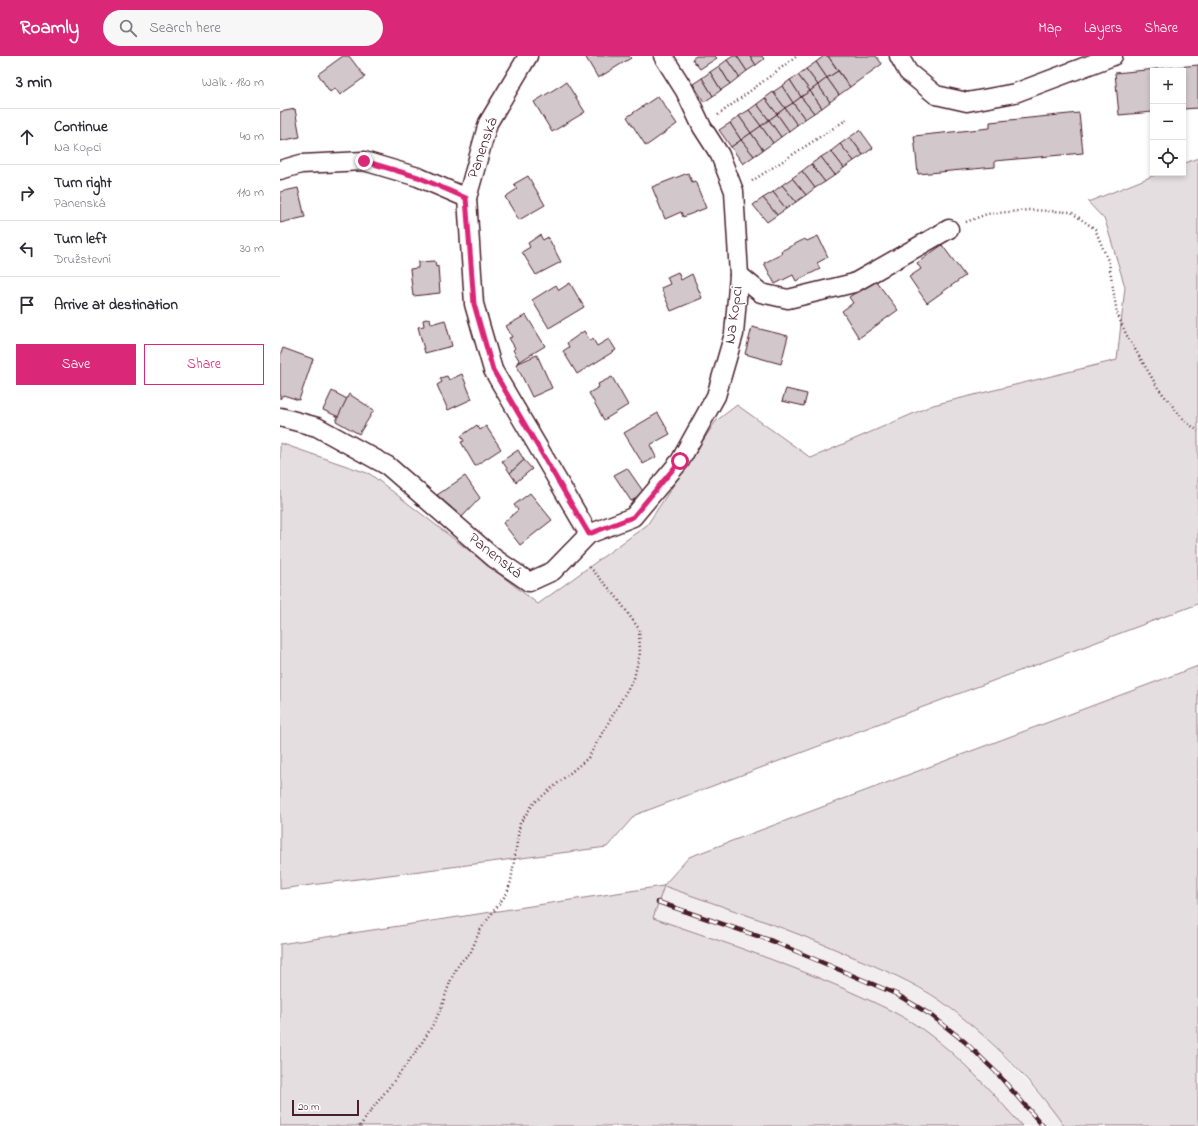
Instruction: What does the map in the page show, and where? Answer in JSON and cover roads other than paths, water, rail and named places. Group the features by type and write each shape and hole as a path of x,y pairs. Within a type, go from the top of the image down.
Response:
{"street":[{"name":"Panenská","path":"280,417 317,427 388,466 494,558 529,582 554,571 589,534 493,370 474,304 466,198 488,123 528,56"},
{"name":"Na Kopci","path":"589,534 633,517 680,461 716,396 734,334 739,275 734,191 720,155 702,127 685,91 663,56"},
{"path":"899,56 908,72 936,95 967,102 1015,93 1113,56"},
{"path":"280,170 301,164 364,161 418,177 466,198"},
{"path":"739,275 761,293 788,299 854,283 949,229"}],"railway":[{"path":"658,902 772,941 896,994 931,1015 965,1042 996,1072 1043,1126"}]}
